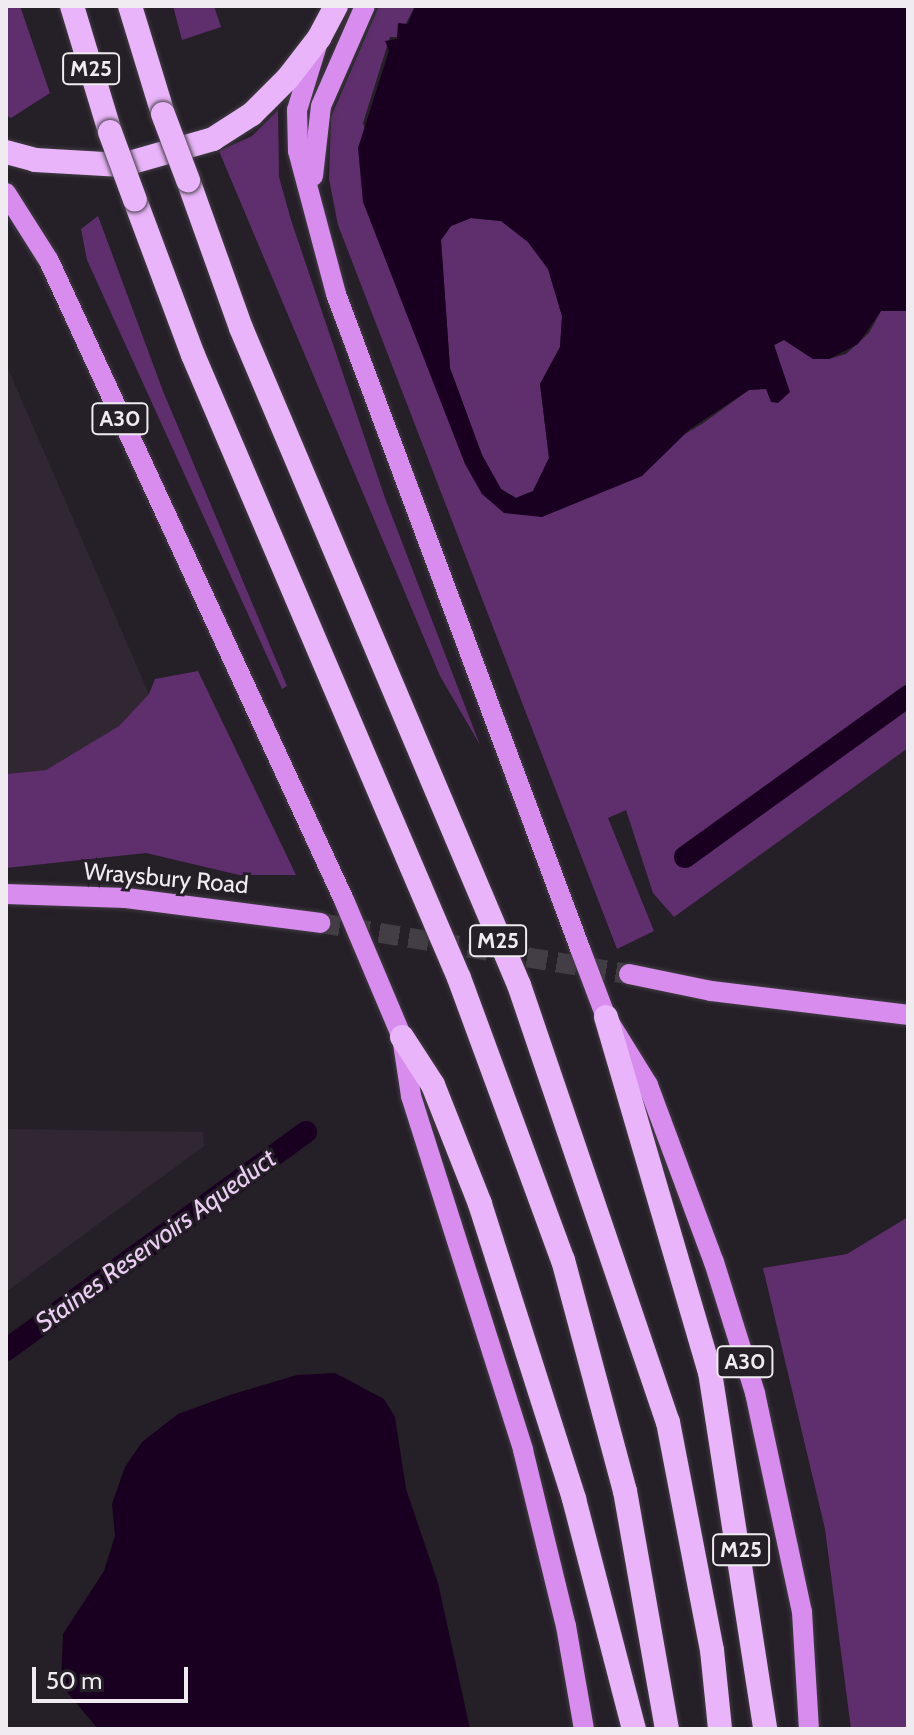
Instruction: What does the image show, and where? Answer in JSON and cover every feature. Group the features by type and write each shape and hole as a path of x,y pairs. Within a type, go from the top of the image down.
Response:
{"highway":[{"name":"M25","path":"72,6 110,132 193,355 459,978 563,1260 625,1491 667,1729"},
{"name":"M25","path":"130,6 163,114 241,328 519,985 668,1422 712,1650 720,1729"},
{"path":"6,152 70,164 122,165 213,139 252,114 319,38 336,6"},
{"name":"M25","path":"606,1017 710,1372 744,1566 765,1729"},
{"path":"402,1037 433,1085 480,1204 574,1499 634,1729"}],"main road":[{"name":"A30","path":"314,210 312,151 321,106 365,6"},
{"name":"A30","path":"319,38 297,110 298,151 336,294 606,1017 648,1085 714,1262 755,1393 802,1612 809,1729"},
{"name":"A30","path":"6,193 49,261 344,900 402,1037 411,1096 523,1450 566,1626 584,1729"},
{"name":"Wraysbury Road","path":"6,894 126,898 320,923"},
{"path":"629,974 711,991 908,1015"}],"shaded area":[{"path":"6,6 20,6 50,93 11,118 6,115"},
{"path":"173,6 214,6 221,27 182,40"},
{"path":"379,6 415,6 399,37 390,37 363,123 482,494 542,517 702,424 749,390 766,389 778,403 789,392 774,345 784,340 813,359 829,359 846,354 869,333 881,311 908,311 908,748 674,917 653,893 626,810 608,818 654,931 617,949 338,225 329,179 331,117"},
{"path":"415,6 908,6 908,311 881,311 858,344 829,359 813,359 784,340 774,345 790,392 778,403 771,402 766,389 749,390 690,429 642,476 542,517 504,513 482,494 465,464 363,202 358,148 389,51 385,41 397,39 398,23 408,24","holes":["471,218 501,221 528,242 548,269 562,316 560,347 540,384 549,458 533,491 516,498 501,489 482,455 450,368 441,240 451,226"]},
{"path":"278,110 279,177 291,220 385,498 480,745 440,676 219,151 252,136"},
{"path":"98,216 163,391 287,686 282,689 87,260 81,229"},
{"path":"471,218 501,221 528,242 548,269 562,316 560,347 540,384 549,458 533,491 516,498 501,489 482,455 450,368 441,240 451,226"},
{"path":"6,364 149,694 119,726 46,770 6,774"},
{"path":"198,671 296,875 239,875 146,853 6,868 6,774 46,770 119,726 149,694 155,679"},
{"path":"6,1129 203,1132 204,1146 6,1292"},
{"path":"908,1217 908,1729 851,1729 825,1529 763,1268 847,1254"},
{"path":"335,1373 384,1399 395,1417 406,1489 438,1583 470,1729 98,1729 61,1685 63,1634 104,1571 115,1536 112,1504 125,1467 142,1442 178,1414 297,1375"}],"waterway":[{"name":"Staines Reservoirs Aqueduct","path":"685,857 908,696"},
{"name":"Staines Reservoirs Aqueduct","path":"6,1350 306,1132"}],"tunnel":[{"path":"320,923 629,974"}]}
